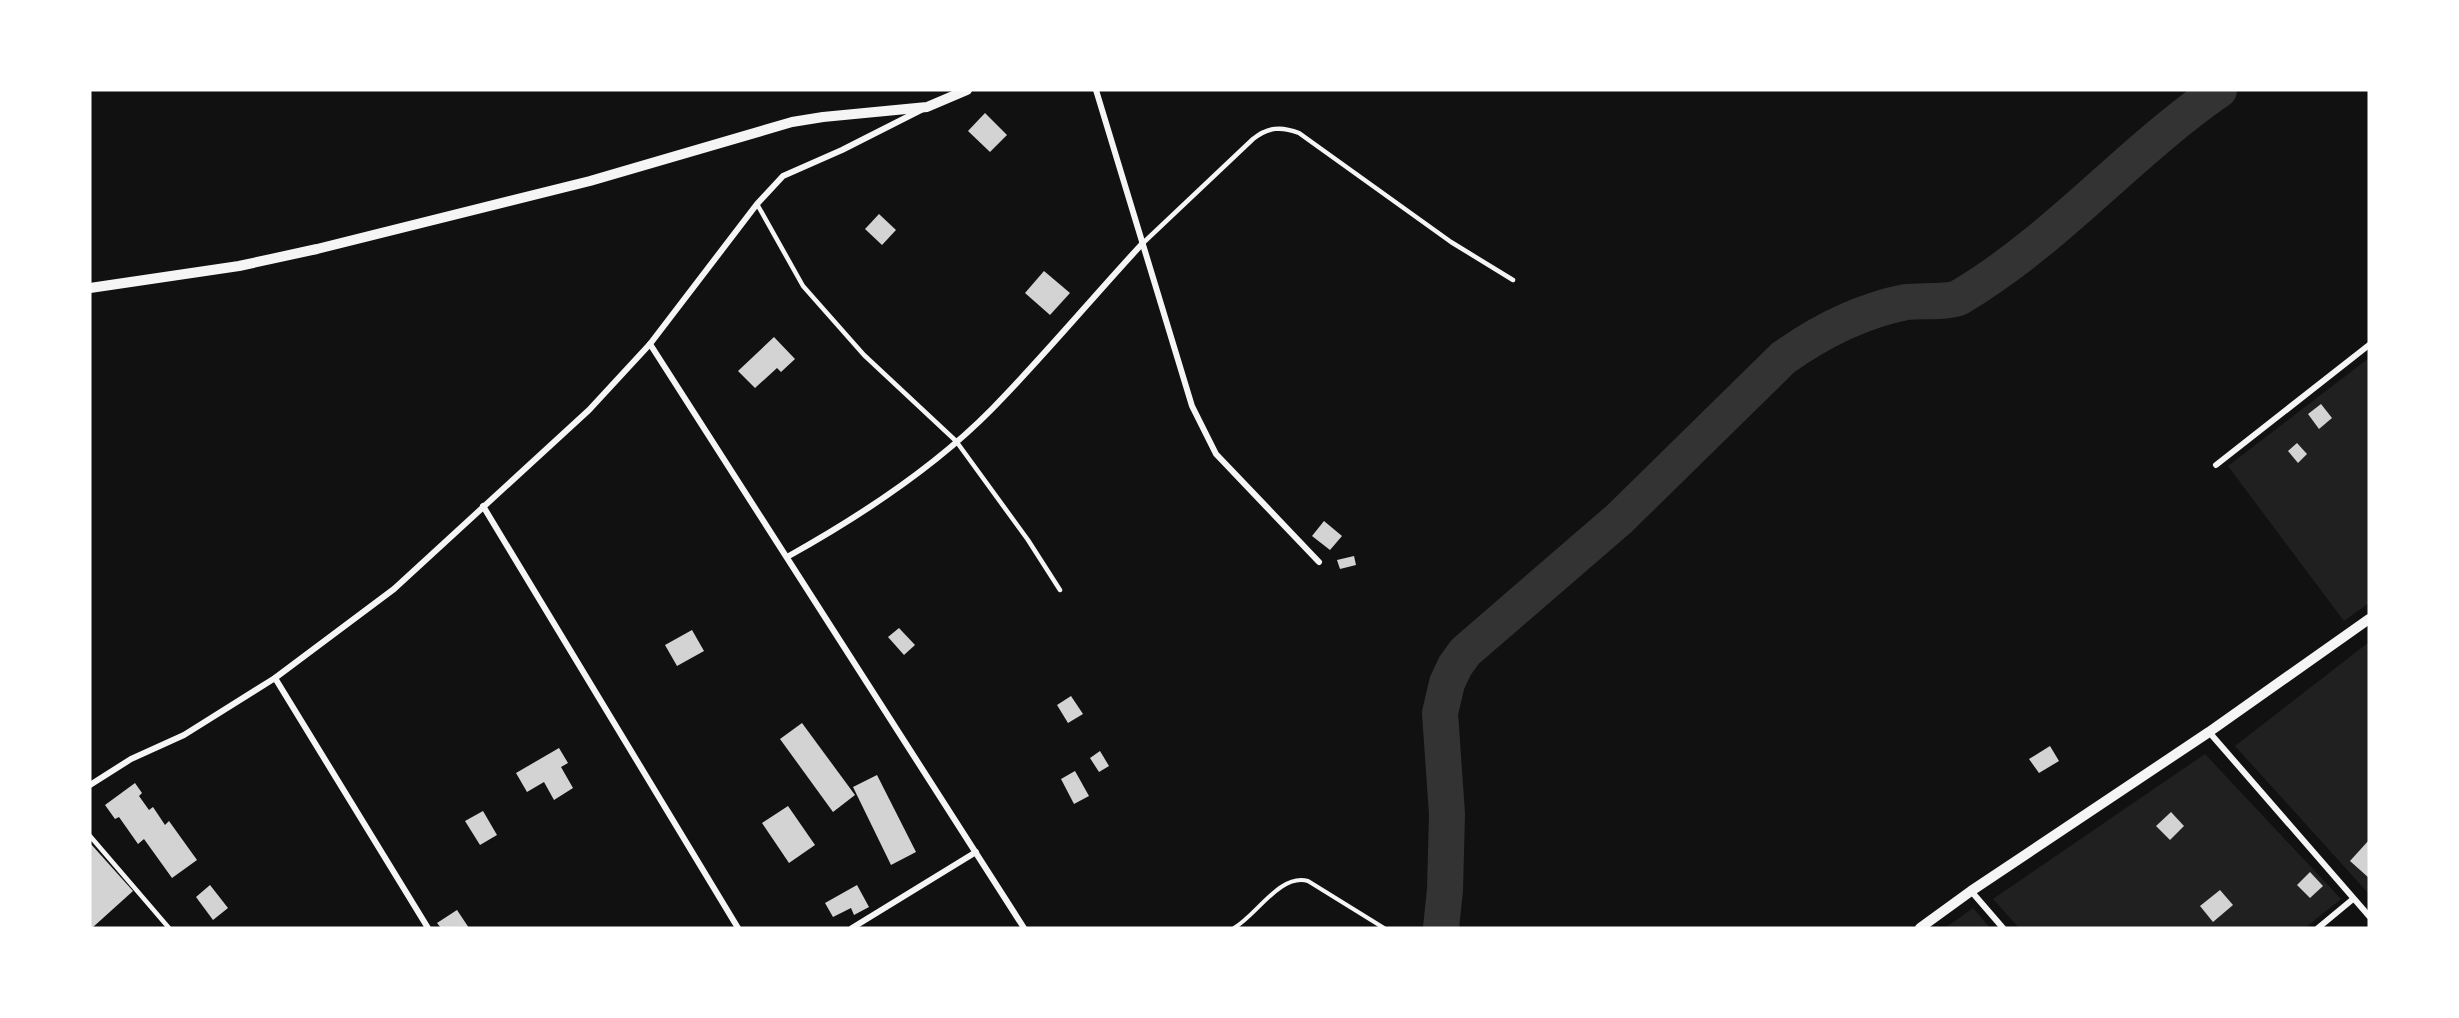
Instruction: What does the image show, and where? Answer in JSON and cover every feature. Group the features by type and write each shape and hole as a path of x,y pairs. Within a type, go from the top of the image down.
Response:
{"street":[{"path":"90,785 131,759 184,735 275,678 394,589 589,410 650,344 758,204 783,176 967,90"},
{"path":"1096,90 1192,406 1216,453 1318,562"},
{"path":"90,288 239,266 317,249 590,181 792,122 927,108"},
{"path":"787,557 838,528 956,441 991,410 1142,244"},
{"path":"650,344 1024,928"},
{"path":"2216,465 2369,345"},
{"path":"483,506 738,928"},
{"path":"1920,928 1971,891 2209,732 2369,619"},
{"path":"275,678 428,928"},
{"path":"2209,732 2369,916"},
{"path":"852,928 975,852"},
{"path":"1971,891 2003,928"},
{"path":"2318,928 2353,899"}],"lane":[{"path":"1142,244 1253,139 1261,133 1280,128 1299,133 1451,242 1513,280"},
{"path":"758,204 802,286 864,355 956,441 1028,540 1060,590"},
{"path":"90,836 169,928"}],"path":[{"path":"1234,928 1285,884 1297,879 1308,881 1384,928"}],"shaded area":[{"path":"2369,358 2369,603 2344,621 2228,466"},
{"path":"2369,642 2369,894 2235,746"},
{"path":"2205,754 2341,899 2305,928 2019,928 1993,899"},
{"path":"1973,908 1990,928 1945,928"}],"building":[{"path":"985,113 1007,135 990,152 968,131"},
{"path":"879,214 896,230 882,245 865,229"},
{"path":"1044,271 1070,293 1050,315 1025,293"},
{"path":"774,337 795,359 781,372 777,368 755,388 738,371"},
{"path":"2321,404 2332,418 2319,429 2308,414"},
{"path":"2297,443 2307,454 2298,463 2288,451"},
{"path":"1324,521 1342,536 1330,550 1312,536"},
{"path":"1354,556 1356,565 1340,569 1337,560"},
{"path":"899,628 915,645 904,655 888,637"},
{"path":"692,630 704,651 677,666 665,645"},
{"path":"1071,696 1083,714 1068,723 1057,705"},
{"path":"802,723 855,795 833,812 780,739"},
{"path":"2050,746 2059,761 2039,773 2029,759"},
{"path":"559,748 568,763 561,767 573,788 554,800 544,782 527,792 516,773"},
{"path":"1100,751 1109,766 1099,772 1090,758"},
{"path":"1075,771 1089,796 1074,804 1061,779"},
{"path":"877,775 916,852 891,865 853,787"},
{"path":"135,783 142,793 139,796 149,810 153,807 165,825 169,821 197,860 172,878 144,839 138,844 119,817 115,819 105,805"},
{"path":"788,806 815,845 789,863 762,823"},
{"path":"483,811 497,835 480,845 465,821"},
{"path":"2171,812 2184,826 2170,840 2156,826"},
{"path":"2369,840 2369,878 2350,861"},
{"path":"90,843 133,891 92,928 90,928"},
{"path":"2310,872 2323,886 2310,898 2297,885"},
{"path":"210,885 228,908 213,920 196,897"},
{"path":"857,885 869,907 854,915 851,908 833,917 825,903"},
{"path":"2220,890 2233,905 2213,922 2200,906"},
{"path":"457,910 469,928 441,928 437,923"}],"waterway":[{"path":"1441,928 1445,890 1447,814 1440,713 1447,683 1465,652 1619,519 1783,358 1826,331 1873,311 1906,302 1942,301 1960,297 2028,249 2154,141 2219,90"}]}
